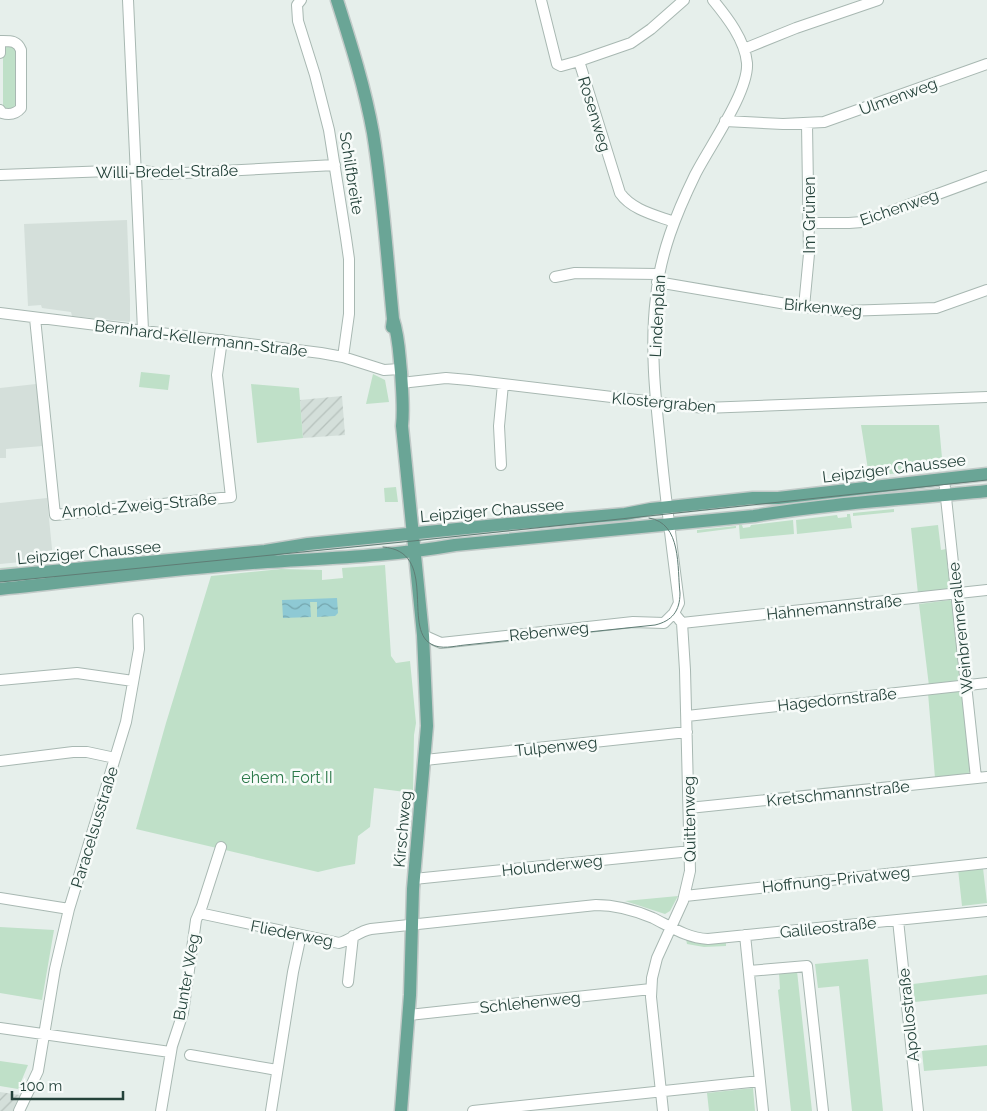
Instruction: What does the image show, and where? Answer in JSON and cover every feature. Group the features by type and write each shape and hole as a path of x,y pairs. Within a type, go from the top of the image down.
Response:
{"main road":[{"name":"Schilfbreite","path":"337,0 361,80 380,181 393,319 391,336 393,356 401,383 404,410 402,426 414,550"},
{"name":"Schilfbreite","path":"396,370 396,411 402,426"},
{"name":"Leipziger Chaussee","path":"0,576 624,514 753,498 778,498 987,474"},
{"name":"Leipziger Chaussee","path":"0,589 224,566 298,562 754,516 777,511 825,506 987,491"},
{"name":"Kirschweg","path":"401,1111 408,1015 414,879 425,760 426,709 423,635 414,550"}],"street":[{"path":"128,0 143,330"},
{"name":"Schilfbreite","path":"301,0 297,5 298,21 329,130 349,259 349,314 343,357"},
{"name":"Rosenweg","path":"541,0 558,65 562,66 579,61 620,193 634,206 674,222"},
{"path":"579,61 631,43 652,29 684,0"},
{"path":"713,0 733,28 744,49 878,0"},
{"path":"0,53 0,41 15,42 21,50 21,108 18,112 8,115 2,114 0,110"},
{"name":"Lindenplan","path":"669,524 656,403 654,316 658,278 674,222 692,182 745,80 746,63 744,49"},
{"name":"Ulmenweg","path":"725,121 783,124 824,122 987,64"},
{"name":"Im Grünen","path":"804,307 809,264 807,124"},
{"name":"Willi-Bredel-Straße","path":"0,175 137,170 164,174 335,164"},
{"name":"Eichenweg","path":"809,223 862,222 987,176"},
{"name":"Birkenweg","path":"555,277 575,273 658,278 804,307 853,311 931,308 987,290"},
{"name":"Bernhard-Kellermann-Straße","path":"0,313 321,353 343,357 384,370 396,370"},
{"name":"Arnold-Zweig-Straße","path":"34,318 55,516 230,498 217,374 222,340"},
{"name":"Klostergraben","path":"401,383 446,378 704,408 987,397"},
{"path":"501,464 499,426 503,384"},
{"name":"Weinbrennerallee","path":"944,479 976,778"},
{"path":"669,524 680,603 674,613 682,623"},
{"name":"Hahnemannstraße","path":"682,623 987,590"},
{"name":"Rebenweg","path":"423,635 441,643 633,622 664,623 674,613"},
{"name":"Paracelsusstraße","path":"19,1111 38,1071 55,969 69,909 127,716 139,649 138,619"},
{"name":"Quittenweg","path":"663,1111 651,989 657,958 685,896 690,871 691,851 682,623"},
{"path":"0,680 77,673 133,681"},
{"name":"Hagedornstraße","path":"687,716 987,683"},
{"name":"Tulpenweg","path":"425,760 687,732"},
{"path":"0,761 80,752 115,758"},
{"name":"Kretschmannstraße","path":"689,808 987,776"},
{"name":"Bunter Weg","path":"161,1111 170,1052 183,1013 196,920 221,847"},
{"name":"Holunderweg","path":"414,879 691,851"},
{"name":"Hoffnung-Privatweg","path":"685,896 987,863"},
{"path":"0,898 69,909"},
{"path":"412,924 604,905 630,909 671,927"},
{"name":"Galileostraße","path":"671,927 687,935 703,938 987,911"},
{"name":"Fliederweg","path":"199,913 338,943 368,929 412,924"},
{"name":"Apollostraße","path":"898,920 918,1111"},
{"path":"271,1111 293,972 301,935"},
{"path":"746,935 763,1111"},
{"path":"348,982 353,936"},
{"path":"749,971 807,966 823,1111"},
{"name":"Schlehenweg","path":"408,1015 651,989"},
{"path":"0,1028 170,1052"},
{"path":"190,1055 277,1070"},
{"path":"473,1111 760,1081"}],"shaded area":[{"path":"127,220 130,322 72,316 71,312 42,308 41,305 28,306 24,224"},
{"path":"36,384 43,446 6,449 6,458 0,458 0,388"},
{"path":"342,396 345,435 303,438 300,400"},
{"path":"47,498 53,559 0,564 0,503"},
{"path":"0,1092 20,1095 13,1111 0,1111"}],"green space":[{"path":"10,44 17,50 17,106 7,112 3,107 3,51 4,47"},
{"path":"141,372 170,375 168,390 139,387"},
{"path":"373,374 385,380 389,402 366,404"},
{"path":"251,384 299,388 303,438 257,443"},
{"path":"861,425 939,425 943,469 869,476"},
{"path":"396,487 398,502 385,502 384,488"},
{"path":"894,509 894,512 853,516 853,513"},
{"path":"847,514 850,514 852,528 797,534 796,520 837,515 838,518 847,517"},
{"path":"793,520 794,534 740,539 739,525 742,525 743,528 750,527 751,525"},
{"path":"938,525 941,550 946,549 950,587 948,591 918,594 911,528"},
{"path":"736,526 736,528 697,533 697,530"},
{"path":"55,563 55,568 0,572 0,568"},
{"name":"ehem. Fort II","path":"385,565 391,656 396,663 410,661 416,723 413,793 374,788 370,827 358,836 355,864 318,872 136,829 211,576 281,569 322,570 322,580 343,578 342,568"},
{"path":"950,600 952,602 960,679 956,683 929,686 919,604"},
{"path":"958,691 962,694 970,771 968,774 935,778 928,693"},
{"path":"983,868 987,903 962,906 958,869"},
{"path":"678,896 670,911 665,914 625,901"},
{"path":"0,927 54,930 42,1000 0,993"},
{"path":"686,939 726,942 726,946 704,947 687,944"},
{"path":"868,959 883,1111 852,1111 839,986 818,988 815,964"},
{"path":"797,971 812,1111 791,1111 778,990 780,989 779,973"},
{"path":"987,975 987,994 915,1002 913,984"},
{"path":"987,1045 987,1066 924,1071 922,1051"},
{"path":"0,1061 28,1065 18,1089 0,1086"},
{"path":"753,1088 755,1111 709,1111 707,1093"}],"water":[{"path":"337,598 338,613 335,616 317,617 317,602 310,602 311,617 283,618 282,600"}],"tram line":[{"path":"0,582 413,541 987,480"},
{"path":"383,547 400,552 410,562 415,575 419,623 423,635 435,646 448,647 655,625 666,621 674,614 677,610 680,593 678,560 673,537 660,522 649,518"}]}
